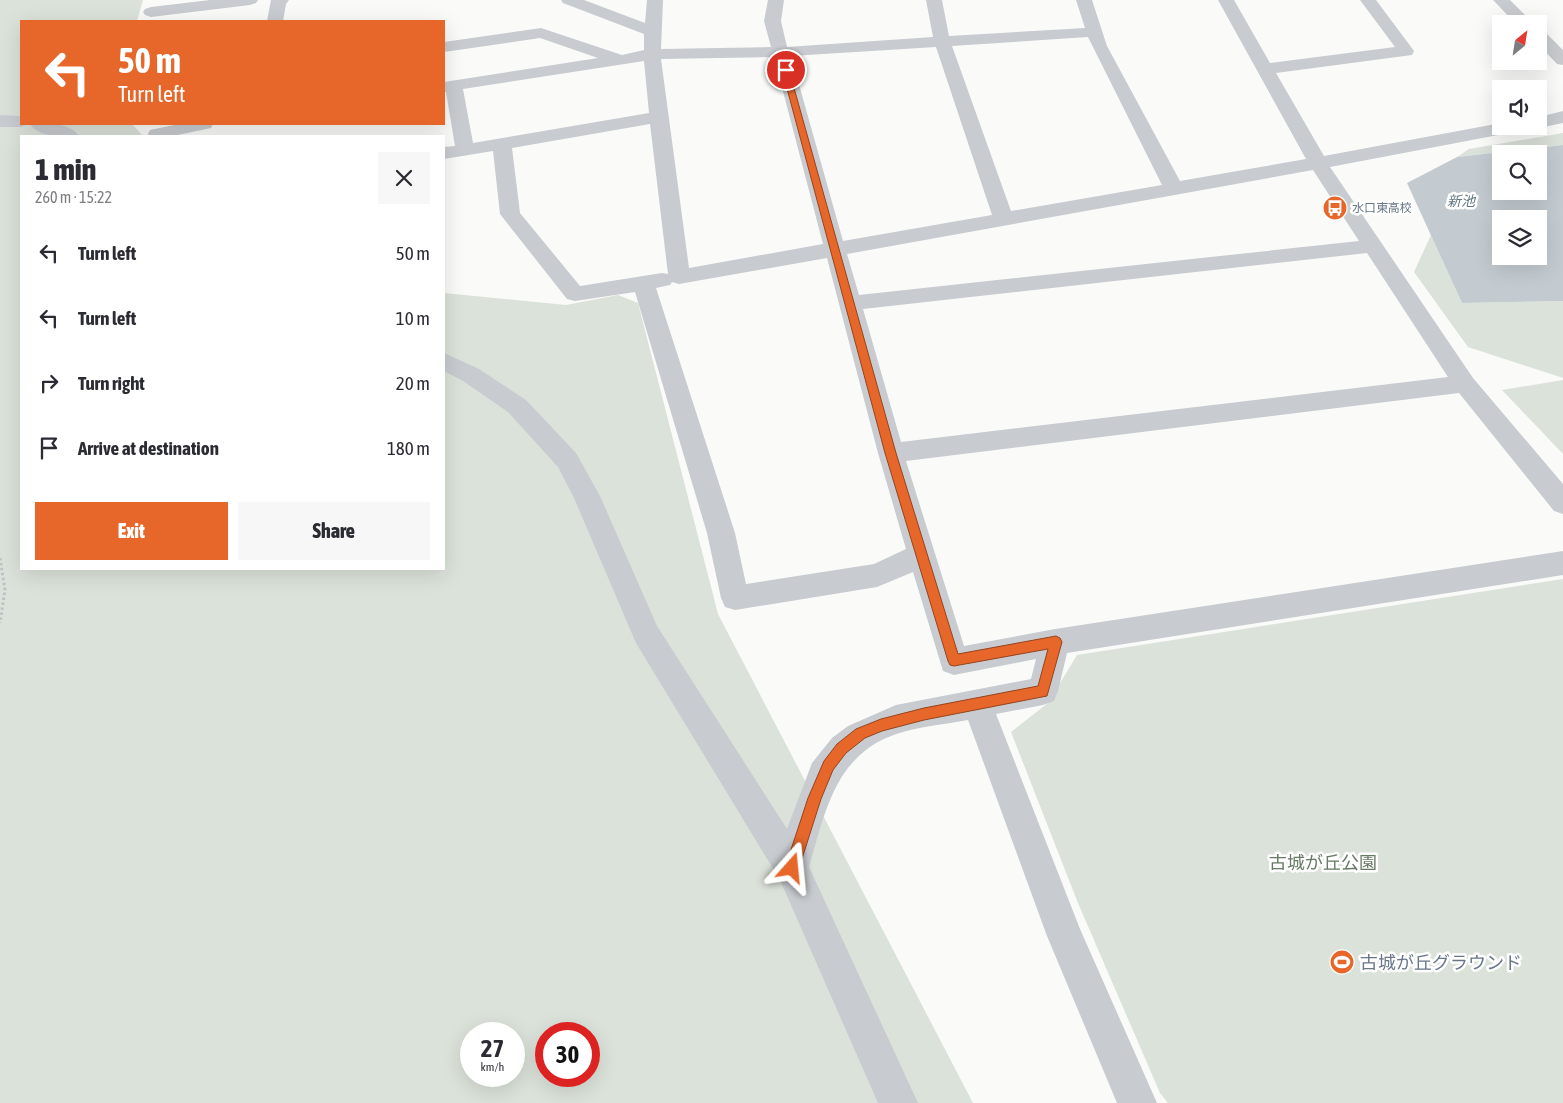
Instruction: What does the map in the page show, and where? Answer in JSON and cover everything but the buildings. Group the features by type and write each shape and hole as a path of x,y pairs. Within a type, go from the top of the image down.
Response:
{"street":[{"path":"152,11 250,0"},
{"path":"275,20 278,1 281,0"},
{"path":"568,0 651,30"},
{"path":"666,0 654,7 651,30 652,54 678,277"},
{"path":"776,0 771,19 772,28 781,52 836,248 891,453 954,661 1056,642 1563,563"},
{"path":"934,0 942,41 1003,218"},
{"path":"1084,0 1099,46 1174,188"},
{"path":"1226,0 1318,163 1465,384 1563,503"},
{"path":"1266,69 1406,52 1368,0"},
{"path":"1501,0 1517,15"},
{"path":"465,150 449,87 652,54 781,52 1094,32"},
{"path":"445,47 541,33 621,60"},
{"path":"1548,45 1563,60"},
{"path":"445,153 658,117"},
{"path":"1547,120 1563,117"},
{"path":"0,121 20,121"},
{"path":"42,125 67,135"},
{"path":"155,131 197,125"},
{"path":"502,144 510,214 575,294 1318,163 1492,130"},
{"path":"850,303 1373,246"},
{"path":"643,283 720,533 735,598 878,575 922,555"},
{"path":"445,362 471,375 517,406 567,460 587,496 646,634 792,868 898,1103"},
{"path":"891,453 1465,384"},
{"path":"792,868 814,798 828,766 842,748 861,734 881,725 924,714 1042,691 1056,642"},
{"path":"976,704 1065,936 1137,1103"}],"path":[{"path":"0,558 5,573 0,623"}],"green space":[{"path":"0,0 143,0 137,20 20,20 20,125 133,125 142,135 20,135 20,570 445,570 445,293 566,305 618,295 638,303 718,614 973,1103 0,1103"},
{"path":"1563,133 1563,145 1547,147 1547,145 1492,145"},
{"path":"1492,145 1492,153 1457,157 1469,149"},
{"path":"1431,235 1462,303 1563,301 1563,378 1468,347 1414,272"},
{"path":"1563,380 1563,454 1502,390"},
{"name":"古城が丘グラウンド","path":"1563,579 1563,1103 1168,1103 1160,1093 1078,903 1011,732 1048,703 1077,655"}],"water":[{"name":"新池","path":"1563,145 1563,301 1462,303 1407,183 1457,157 1492,153 1492,200 1547,200 1547,147"}],"place":[{"name":"水口東高校","path":"1335,208"},
{"name":"古城が丘グラウンド","path":"1342,962"}],"route":[{"path":"786,70 891,453 954,661 1056,642 1042,691 924,714 881,725 861,734 842,748 828,766 814,798 792,868"}],"park label":[{"name":"古城が丘公園","path":"1323,862"}]}
